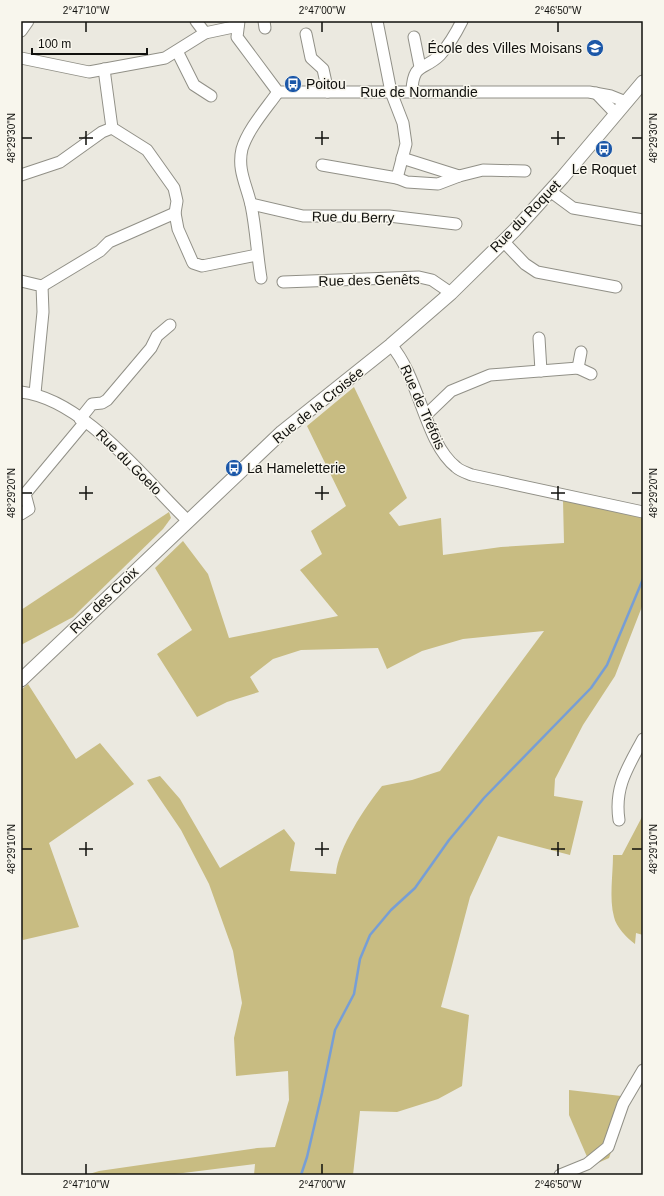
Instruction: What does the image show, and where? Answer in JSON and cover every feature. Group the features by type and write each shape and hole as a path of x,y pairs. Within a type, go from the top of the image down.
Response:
{"main road":[{"name":"Rue du Roquet","path":"451,293 550,191 643,82"},
{"name":"Rue de la Croisée","path":"188,521 282,432 391,345 451,293"},
{"name":"Rue des Croix","path":"21,680 188,521"}],"street":[{"path":"21,31 28,21"},
{"path":"196,21 205,33"},
{"path":"377,21 391,92 403,123 406,144 397,178"},
{"path":"412,91 412,77 420,67 439,56 456,34 462,21"},
{"path":"21,58 89,72 165,58 205,33 238,28 278,92 247,137 242,148 240,163 244,187 251,204 261,278"},
{"path":"306,34 311,58 322,69 328,92"},
{"path":"414,37 420,67"},
{"path":"177,51 194,85 211,96"},
{"path":"104,69 112,128"},
{"name":"Rue de Normandie","path":"278,92 412,91 596,93 612,96 626,102"},
{"path":"596,93 616,114"},
{"path":"21,175 60,162 102,132 112,128"},
{"path":"112,128 147,150 174,188 177,201 175,213 178,229 193,263 202,266 257,256"},
{"path":"402,158 458,176"},
{"path":"322,165 397,178 407,182 438,184 458,176 483,170 525,171"},
{"path":"550,191 573,208 643,220"},
{"name":"Rue du Berry","path":"251,204 303,216 389,216 456,224"},
{"path":"21,281 42,286 100,251 109,242 175,213"},
{"path":"503,241 525,264 537,272 616,287"},
{"name":"Rue des Genêts","path":"284,282 419,277 432,280 451,293"},
{"path":"35,393 43,312 42,286"},
{"path":"21,514 29,509 24,490 82,420 92,404 102,403 107,400 150,348 156,336 170,325"},
{"path":"538,338 540,371"},
{"name":"Rue de Tréfois","path":"391,345 407,369 440,450 456,467 472,475 643,512"},
{"path":"578,368 581,352"},
{"path":"426,415 451,391 490,375 578,368 592,374"},
{"name":"Rue du Goelo","path":"21,392 35,393 63,406 98,430 188,521"},
{"path":"619,820 617,805 621,780 643,740"},
{"path":"560,1175 587,1164 608,1147 623,1104 643,1070"}],"shaded area":[{"path":"354,387 407,498 389,513 399,526 441,518 443,555 501,547 564,543 563,500 643,516 643,604 615,676 583,725 555,779 554,796 583,801 570,855 498,836 470,897 441,1007 469,1015 462,1086 438,1099 397,1112 360,1111 353,1175 254,1175 255,1164 167,1175 86,1175 99,1171 257,1148 275,1147 289,1100 288,1071 236,1076 234,1038 242,1003 233,951 209,884 181,830 147,780 160,776 180,799 220,868 284,829 295,843 290,871 336,874 342,852 353,828 382,786 412,780 440,771 544,631 463,639 422,651 387,669 378,648 301,650 273,659 250,677 259,692 227,702 197,717 157,654 192,630 155,568 183,541 208,574 229,638 338,616 300,570 322,554 311,531 346,506 307,426"},
{"path":"169,512 171,518 163,529 73,617 21,645 21,610"},
{"path":"28,684 76,759 100,743 134,784 49,843 79,927 23,940 21,933 21,690"},
{"path":"643,815 643,935 636,933 635,944 619,928 614,917 611,894 613,855 622,855"},
{"path":"569,1090 630,1097 609,1158 591,1166 569,1115"}],"waterway":[{"path":"301,1175 307,1157 335,1030 354,994 360,959 370,935 391,910 415,888 449,840 484,798 591,688 607,665 643,579"}],"place":[{"name":"École des Villes Moisans","path":"595,48"},
{"name":"Poitou","path":"293,84"},
{"name":"Le Roquet","path":"604,149"},
{"name":"La Hameletterie","path":"234,468"}]}
